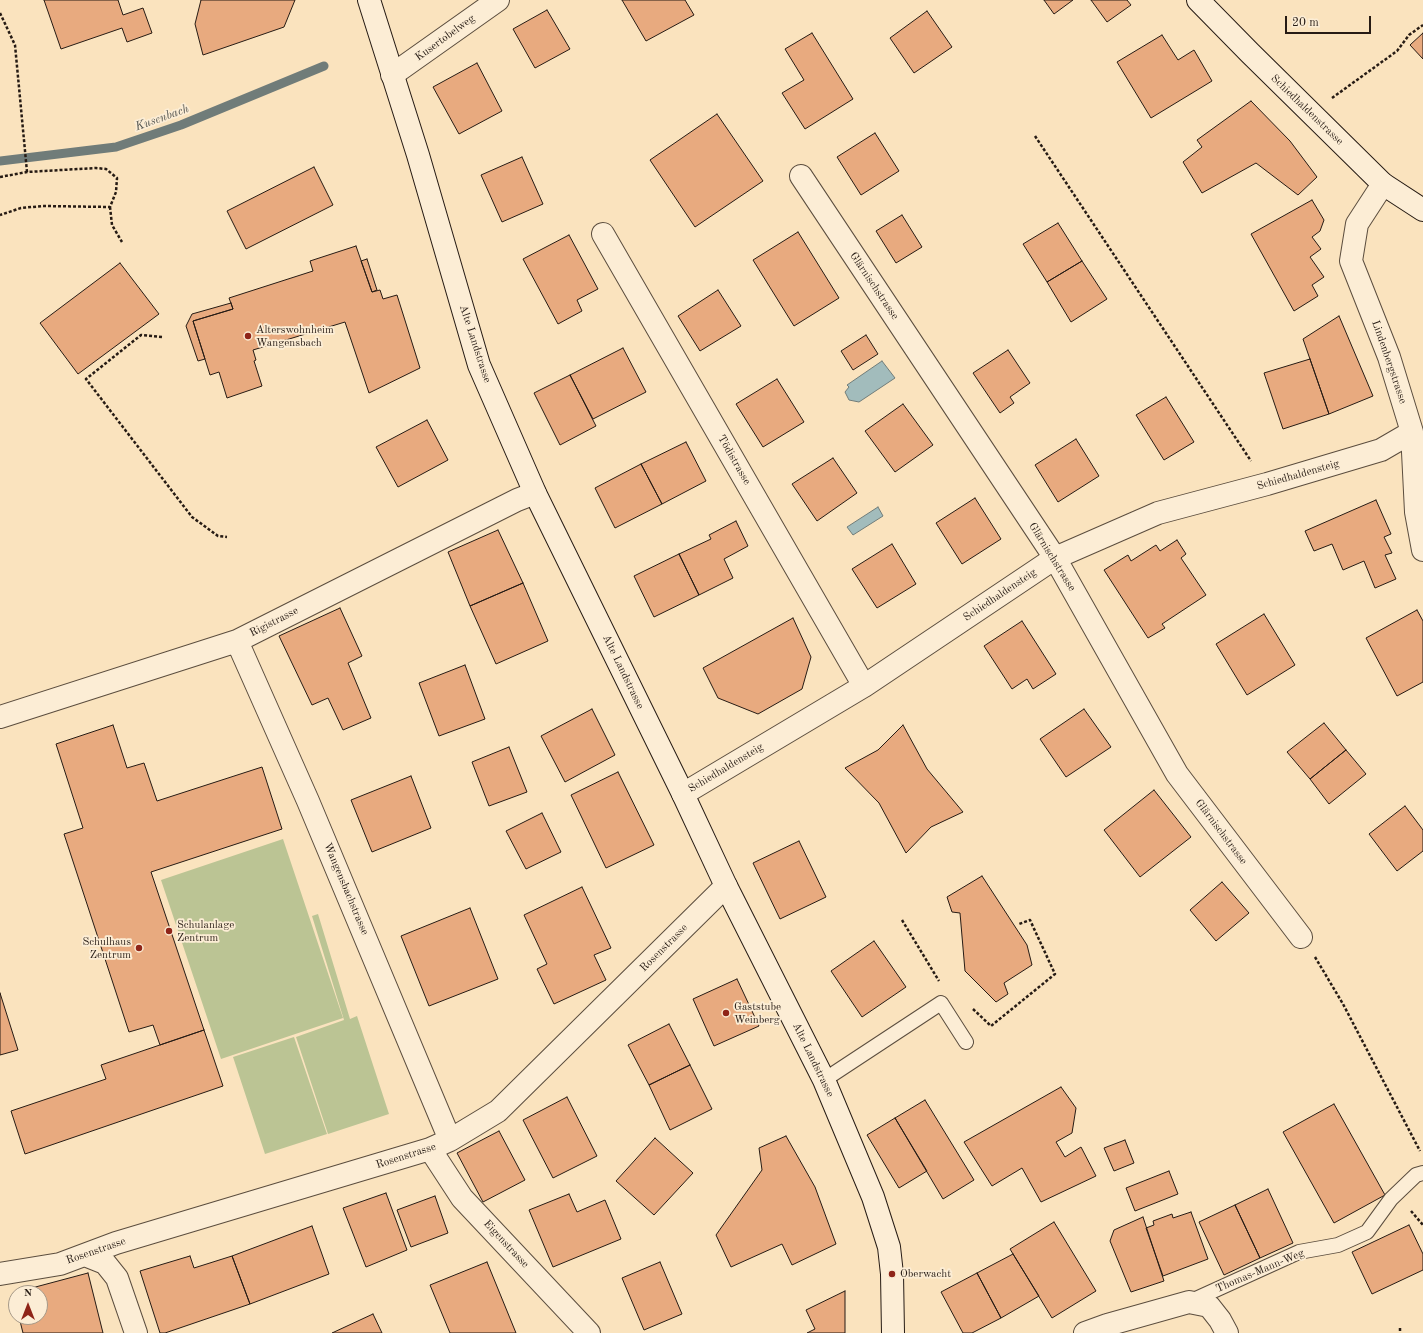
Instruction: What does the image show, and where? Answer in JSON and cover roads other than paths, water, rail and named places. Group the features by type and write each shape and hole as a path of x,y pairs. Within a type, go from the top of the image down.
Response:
{"street":[{"name":"Alte Landstrasse","path":"369,0 418,155 479,365 535,494 683,794 726,886 824,1080 873,1197 886,1237 892,1274 893,1333"},
{"name":"Kusertobelweg","path":"392,75 498,0"},
{"name":"Schiedhaldenstrasse","path":"1198,0 1383,184 1423,210"},
{"name":"Glärnischstrasse","path":"801,176 1055,558 1177,774 1301,937"},
{"name":"Lindenbergstrasse","path":"1383,184 1357,224 1351,261 1389,356 1412,432 1416,512 1423,550"},
{"name":"Tödistrasse","path":"603,234 864,686"},
{"name":"Schiedhaldensteig","path":"683,794 864,686 1055,558 1158,513 1266,484 1382,450 1412,432"},
{"name":"Rigistrasse","path":"0,717 237,640 517,500 535,494"},
{"name":"Wangensbachstrasse","path":"237,640 311,808 450,1140"},
{"name":"Rosenstrasse","path":"0,1274 60,1264 116,1243 430,1149 450,1140 498,1111 726,886"},
{"name":"Eigenstrasse","path":"430,1149 462,1198 589,1333"},
{"path":"85,1254 105,1263 117,1278 136,1333"},
{"path":"1085,1333 1117,1322 1189,1302 1209,1306 1220,1320 1227,1333"}],"lane":[{"path":"824,1080 942,1003 966,1042"},
{"name":"Thomas-Mann-Weg","path":"1189,1302 1299,1252 1338,1245 1367,1232 1391,1199 1416,1175 1423,1173"}],"water":[{"path":"882,361 895,378 859,402 849,400 845,392 849,387 847,385"},
{"path":"878,507 883,516 853,535 847,527"}],"waterway":[{"name":"Kusenbach","path":"0,161 116,147 181,125 324,66"}],"place":[{"name":"Alterswohnheim Wangensbach","path":"248,336"},
{"name":"Schulanlage Zentrum","path":"169,931"},
{"name":"Schulhaus Zentrum","path":"139,948"},
{"name":"Gaststube Weinberg","path":"726,1013"},
{"name":"Oberwacht","path":"892,1274"}]}
